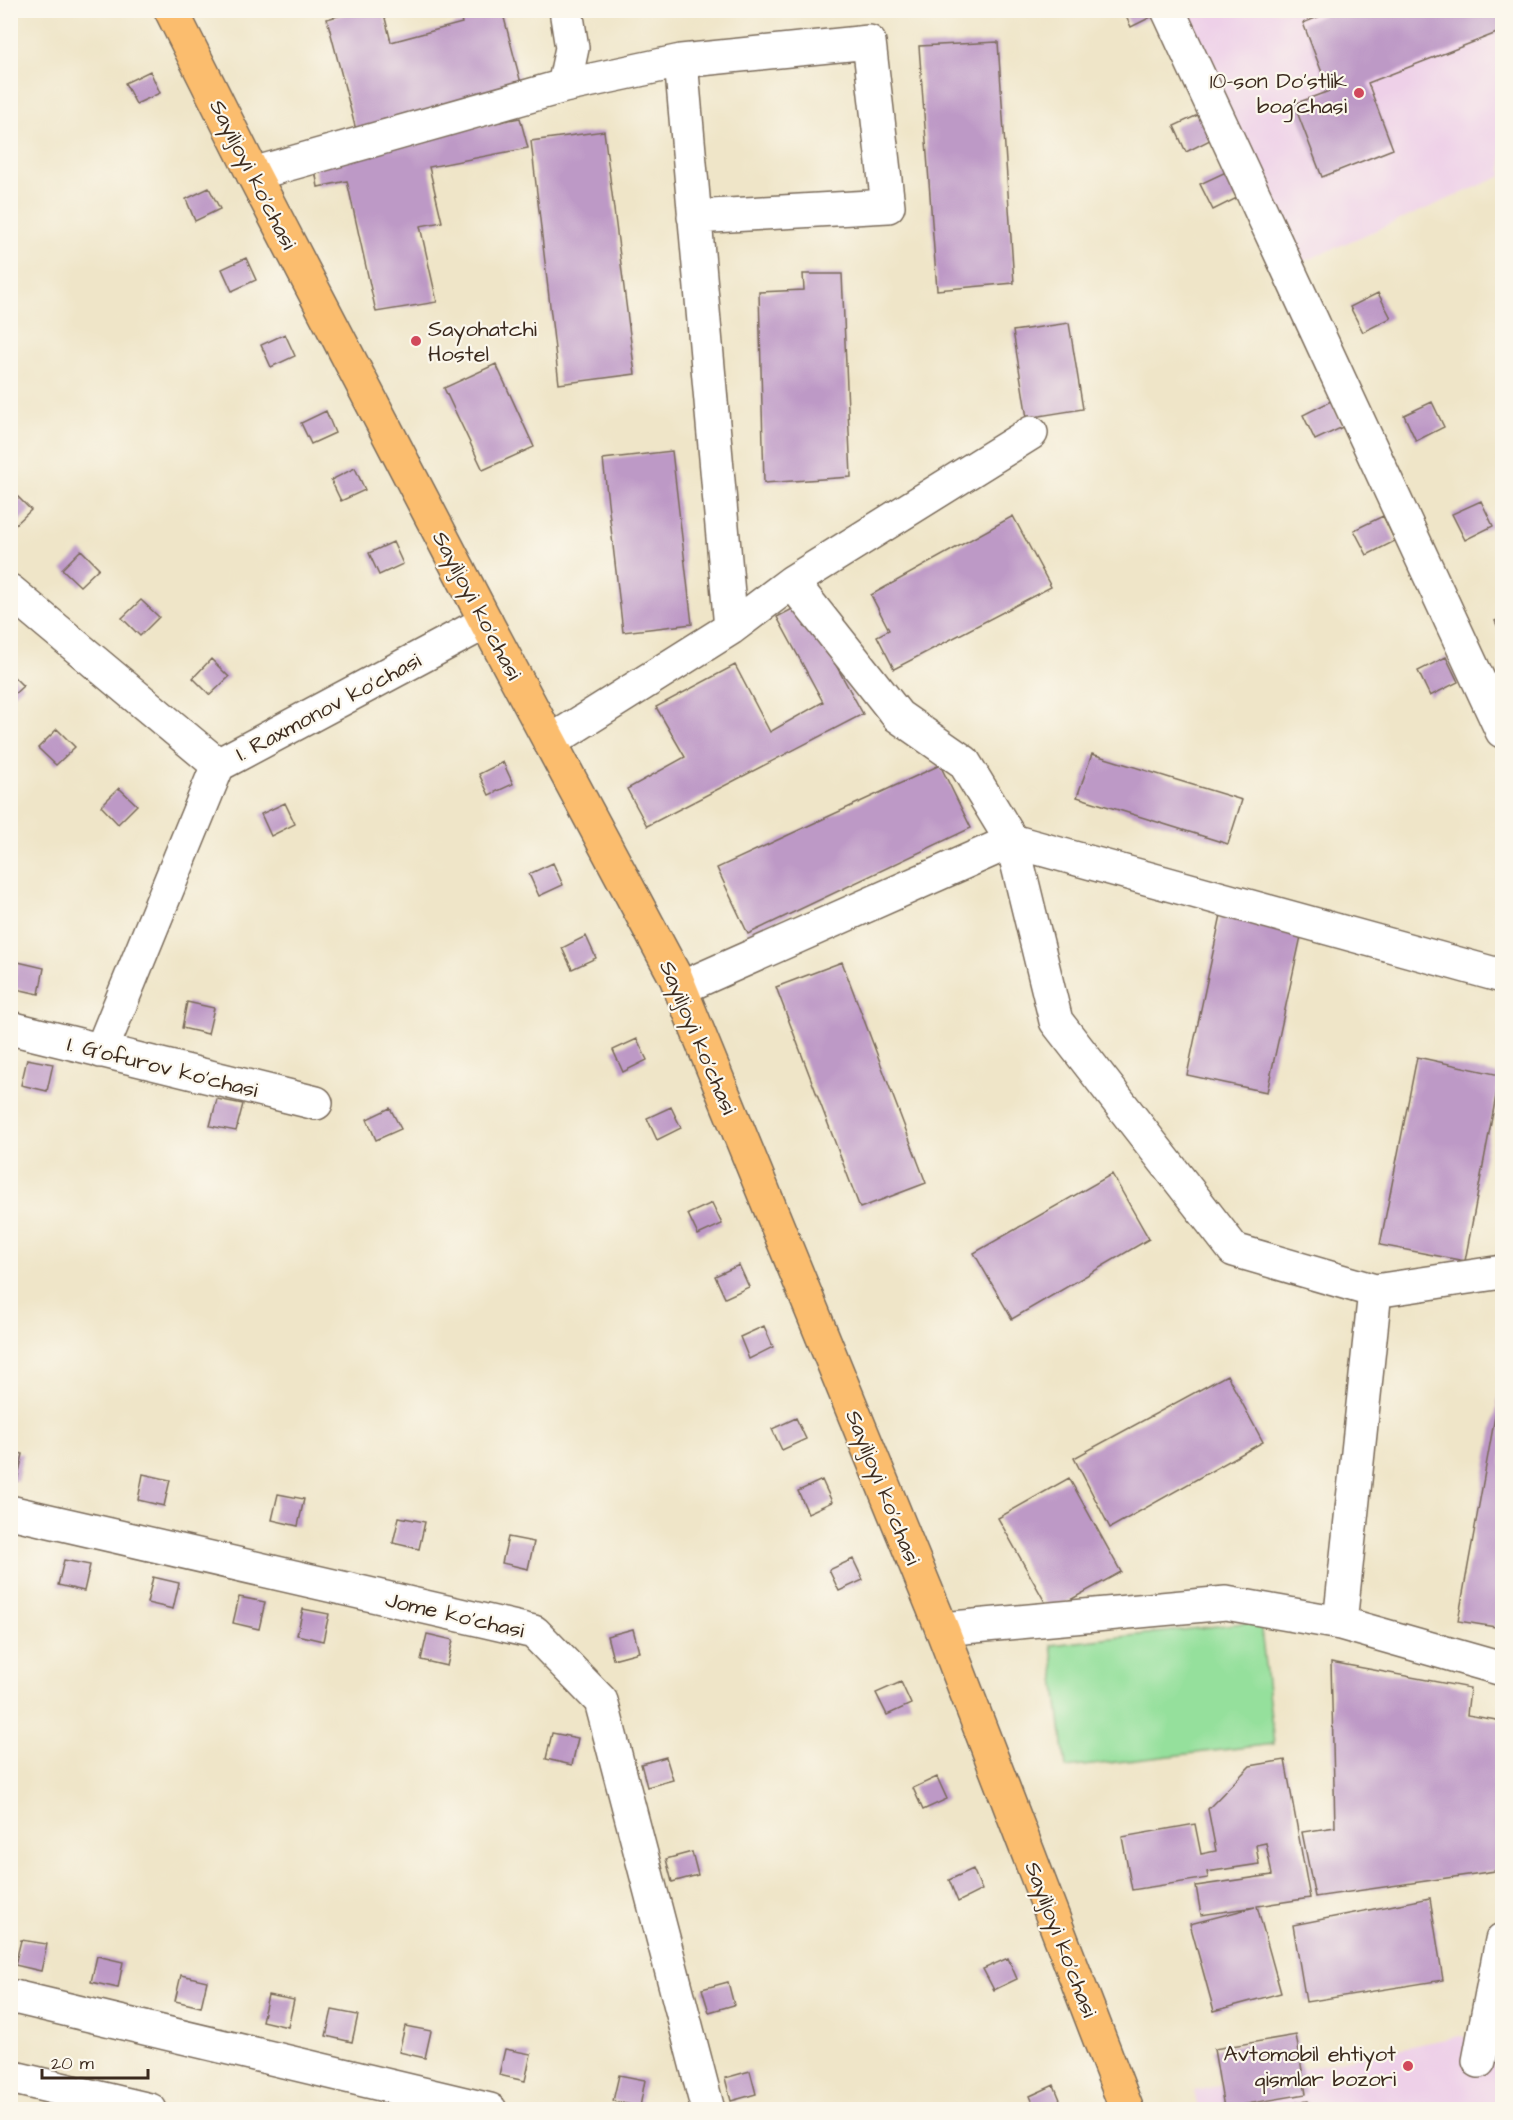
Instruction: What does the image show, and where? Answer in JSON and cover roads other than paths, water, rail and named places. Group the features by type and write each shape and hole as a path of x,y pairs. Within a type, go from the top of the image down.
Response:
{"main road":[{"name":"Sayiljoyi ko'chasi","path":"171,10 253,174 486,622 681,988 942,1629 1127,2109"}],"street":[{"path":"564,86 572,48 566,10"},
{"path":"1168,10 1503,731"},
{"path":"253,174 564,86 681,61 870,42 888,206 694,216"},
{"path":"681,61 730,628"},
{"path":"550,742 730,628 792,582 1031,433"},
{"path":"792,582 898,716 964,762 1012,841 1056,1021 1234,1250 1376,1291 1503,1272"},
{"name":"I. Raxmonov ko'chasi","path":"10,591 218,765 486,622"},
{"path":"101,1051 218,765"},
{"path":"681,988 1012,841 1503,976"},
{"name":"I. G'ofurov ko'chasi","path":"10,1028 316,1103"},
{"path":"1340,1623 1376,1291"},
{"name":"Jome ko'chasi","path":"10,1512 534,1632 601,1701 708,2109"},
{"path":"942,1629 1226,1603 1340,1623 1503,1669"},
{"path":"1479,2061 1503,1940"},
{"path":"10,1996 490,2109"},
{"path":"10,2077 150,2109"}],"place":[{"name":"10-son Do'stlik bog'chasi","path":"1359,93"},
{"name":"Sayohatchi Hostel","path":"416,341"},
{"name":"Avtomobil ehtiyot qismlar bozori","path":"1408,2066"}]}
